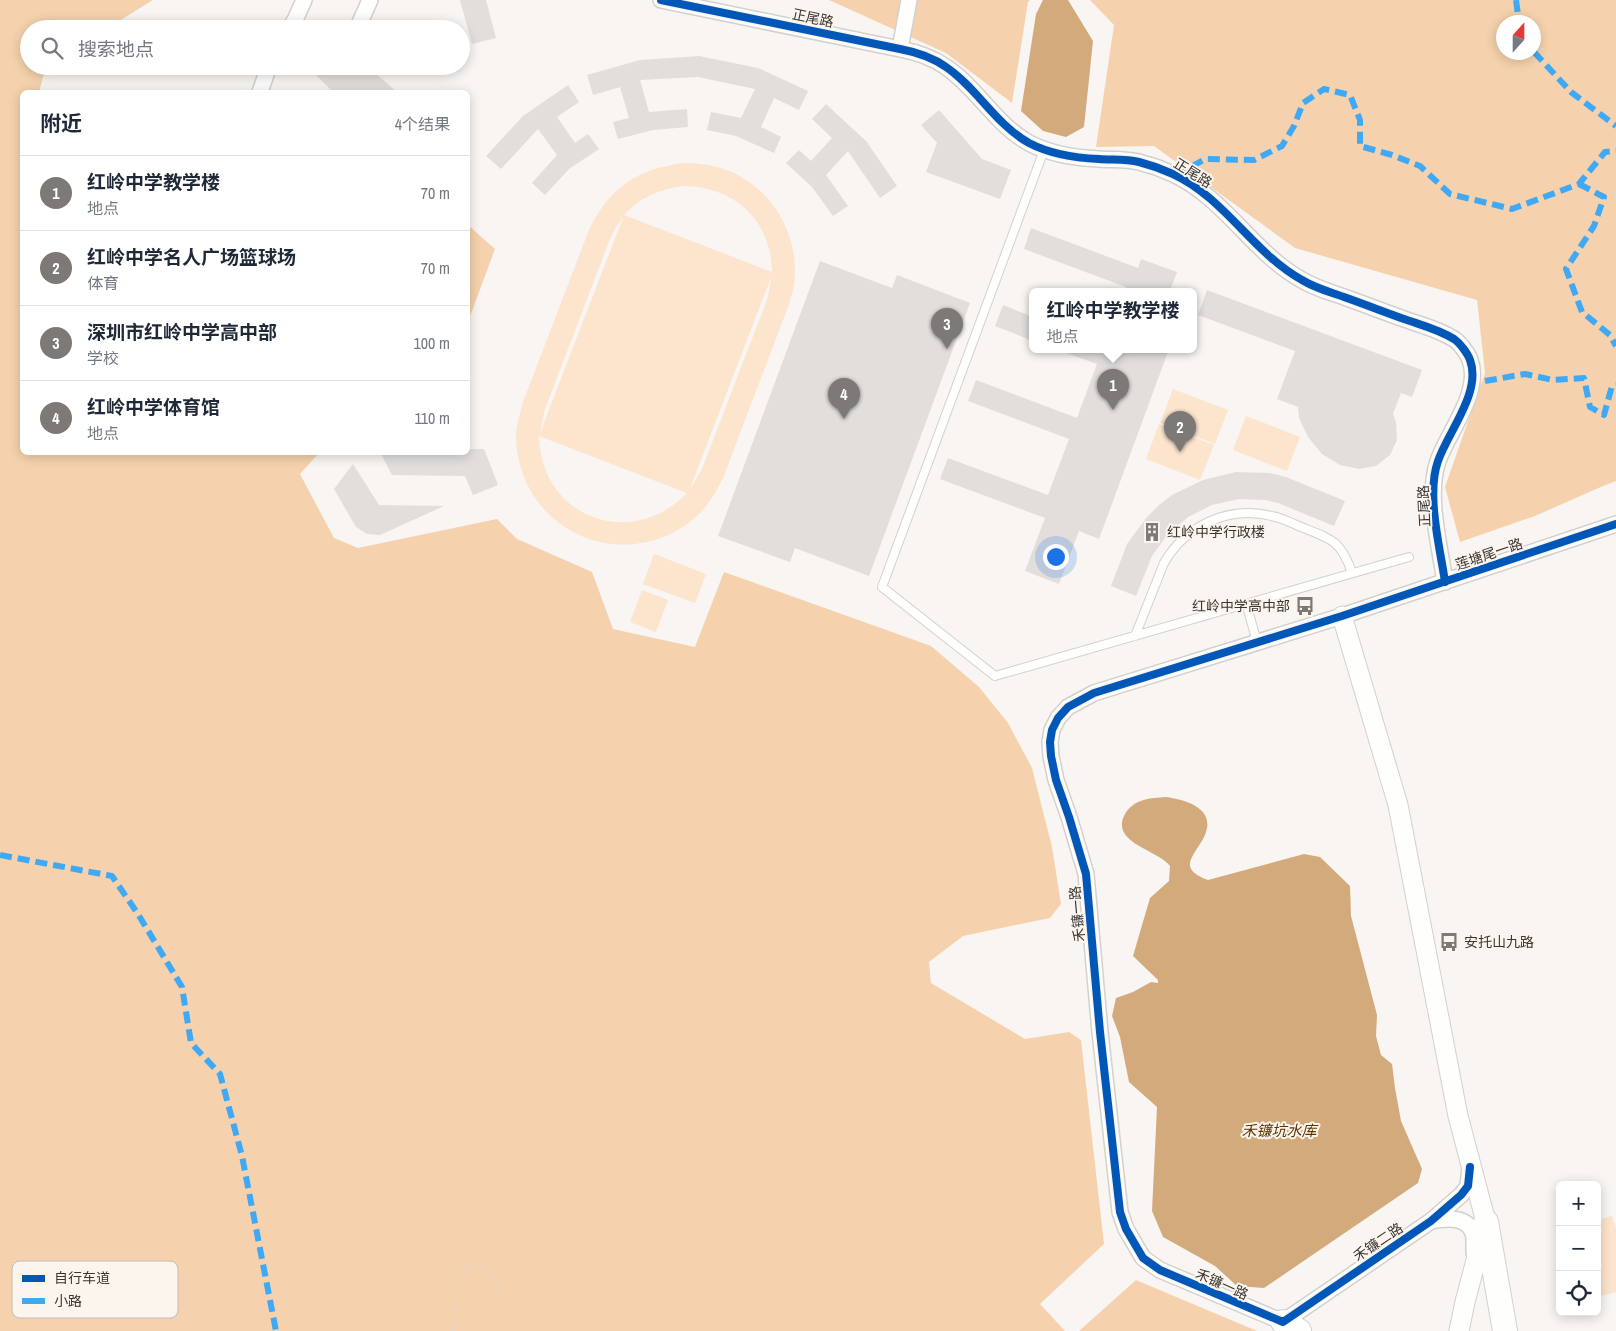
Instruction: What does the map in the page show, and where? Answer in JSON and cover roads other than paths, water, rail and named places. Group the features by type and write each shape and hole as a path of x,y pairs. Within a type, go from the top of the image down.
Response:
{"main road":[{"path":"1486,1222 1505,1331"}],"street":[{"path":"296,20 304,0"},
{"path":"361,20 370,0"},
{"name":"正尾路","path":"661,0 916,52 945,66 958,76 1005,126 1030,143 1044,150 1071,156 1138,162 1176,175 1193,185 1209,198 1279,265 1302,280 1405,319 1432,327 1456,340 1470,358 1474,375 1469,394 1438,461 1434,478 1433,496 1444,582"},
{"path":"900,49 909,0"},
{"path":"261,90 266,75"},
{"name":"莲塘尾一路","path":"1342,616 1616,524"},
{"path":"1342,616 1398,805 1458,1116 1486,1222 1459,1331"},
{"name":"禾镰一路","path":"1291,1327 1160,1270 1142,1258 1126,1229 1120,1212 1100,1032 1086,874 1056,780 1050,749 1052,730 1058,718 1068,707 1094,693 1342,616"},
{"name":"禾镰二路","path":"1291,1327 1430,1221 1461,1195 1468,1186 1470,1167"},
{"path":"1430,1221 1454,1219 1463,1221 1474,1235 1475,1265"}],"lane":[{"path":"1044,150 882,587 995,676 1409,557"},
{"path":"1135,636 1164,563 1170,553 1195,529 1228,515 1252,513 1274,516 1331,539 1343,550 1352,573"},
{"path":"1246,604 1257,642"}],"water":[{"path":"1043,0 1068,0 1093,41 1084,127 1066,137 1043,131 1021,111 1036,14"},
{"name":"禾镰坑水库","path":"1166,797 1192,804 1199,808 1207,821 1207,829 1203,839 1190,862 1193,872 1199,876 1208,880 1304,854 1320,857 1350,886 1351,916 1377,1015 1376,1036 1381,1055 1392,1064 1401,1121 1422,1169 1418,1183 1264,1288 1237,1286 1215,1266 1163,1237 1152,1211 1157,1107 1129,1082 1120,1037 1112,1016 1116,998 1133,992 1151,982 1158,983 1158,980 1133,956 1150,898 1169,881 1170,866 1164,860 1129,839 1124,832 1122,824 1125,814 1133,805 1148,799"}],"place":[{"name":"深圳市红岭中学高中部","path":"947,349"},
{"name":"红岭中学教学楼","path":"1113,410"},
{"name":"红岭中学体育馆","path":"844,419"},
{"name":"红岭中学名人广场篮球场","path":"1180,452"},
{"name":"红岭中学行政楼","path":"1152,532"},
{"name":"红岭中学高中部","path":"1305,606"},
{"name":"安托山九路","path":"1449,942"}]}
